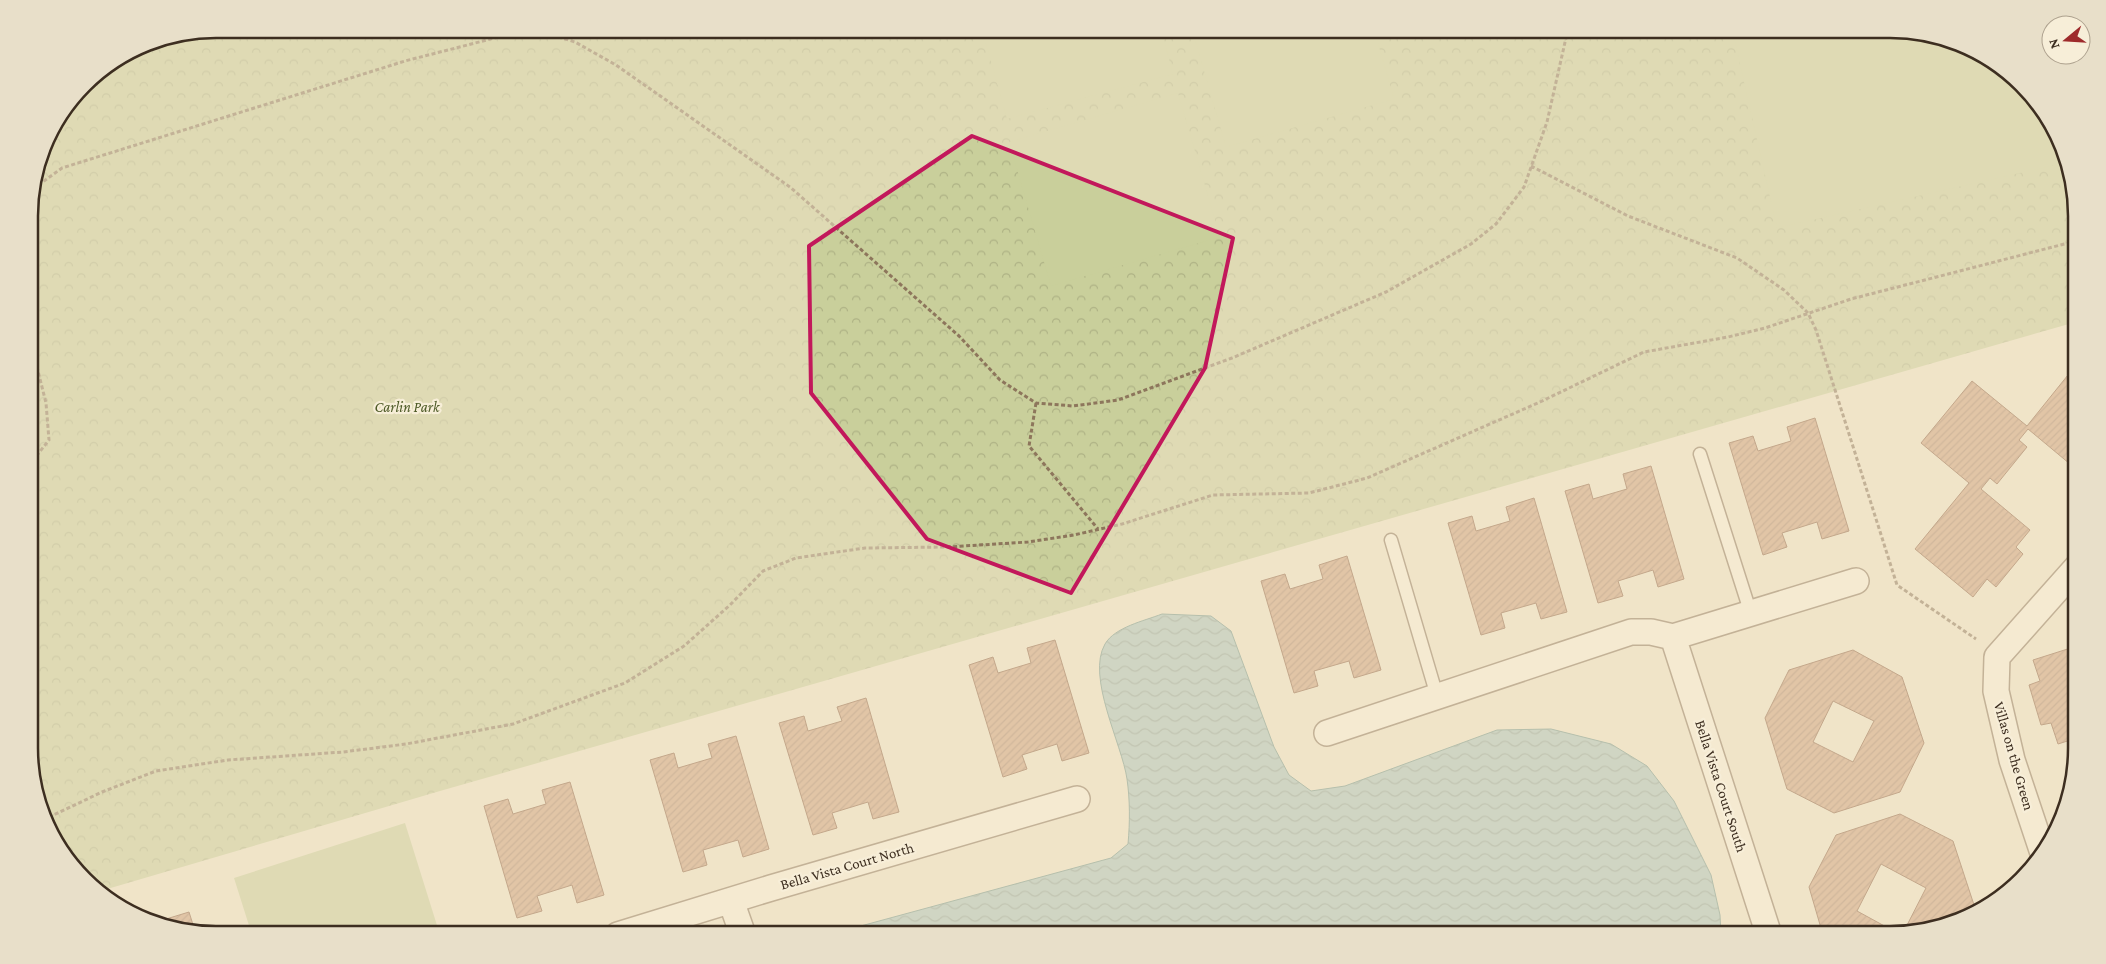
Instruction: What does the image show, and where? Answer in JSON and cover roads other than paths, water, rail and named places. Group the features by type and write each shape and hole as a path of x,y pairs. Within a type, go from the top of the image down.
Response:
{"street":[{"name":"Villas on the Green","path":"2040,845 2012,760 1998,700 1996,683 1997,657 2068,577"},
{"path":"1327,733 1631,632 1651,632 1673,637 1856,581"},
{"name":"Bella Vista Court South","path":"1673,637 1766,926"},
{"name":"Bella Vista Court North","path":"648,926 1077,798"},
{"path":"731,901 740,926"}],"lane":[{"path":"1700,454 1751,614"},
{"path":"1391,540 1437,696"}],"water":[{"path":"1162,614 1211,616 1231,631 1274,747 1289,775 1311,791 1345,786 1497,730 1551,729 1611,744 1647,766 1674,801 1711,875 1721,926 861,926 1111,858 1128,844 1129,795 1127,779 1102,692 1100,658 1105,644 1110,638 1130,625"}],"park label":[{"name":"Carlin Park","path":"407,407"}]}
